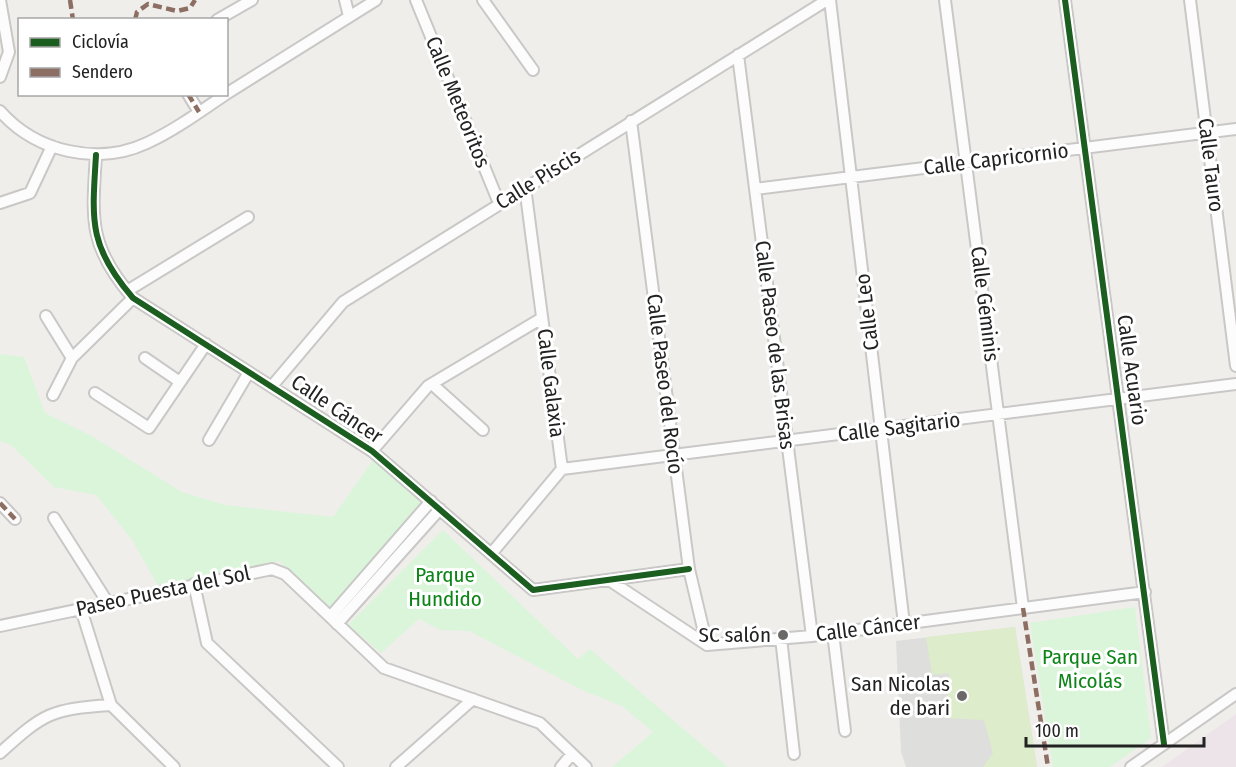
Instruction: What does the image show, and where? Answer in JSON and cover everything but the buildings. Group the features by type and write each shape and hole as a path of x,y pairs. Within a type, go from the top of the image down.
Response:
{"street":[{"path":"0,0 9,52 0,77"},
{"path":"220,18 252,0"},
{"path":"345,0 350,16"},
{"path":"228,93 376,0"},
{"name":"Calle Meteoritos","path":"416,0 499,203"},
{"path":"483,0 533,70"},
{"name":"Calle Piscis","path":"272,386 343,302 829,0"},
{"name":"Calle Leo","path":"829,0 904,624"},
{"name":"Calle Géminis","path":"945,0 1023,608"},
{"name":"Calle Acuario","path":"1065,0 1164,744"},
{"name":"Calle Tauro","path":"1190,0 1236,366"},
{"name":"Calle Paseo de las Brisas","path":"738,55 812,636"},
{"path":"189,96 199,112"},
{"path":"0,111 30,136 52,146 96,155 147,143 223,96"},
{"name":"Calle Paseo del Rocío","path":"631,121 689,569 707,645"},
{"name":"Calle Capricornio","path":"755,189 1236,129"},
{"path":"0,203 30,193 52,146"},
{"name":"Calle Cáncer","path":"96,155 93,227 107,265 130,295 372,451 533,590 689,569"},
{"name":"Calle Galaxia","path":"525,187 562,470"},
{"path":"53,395 72,358 130,295 248,217"},
{"path":"46,316 72,358"},
{"path":"372,451 432,384 542,318"},
{"path":"95,393 149,428 206,344"},
{"path":"145,358 180,382"},
{"path":"208,440 249,372"},
{"path":"432,384 483,430"},
{"name":"Calle Sagitario","path":"562,470 1236,384"},
{"path":"491,554 562,470"},
{"path":"334,620 431,501"},
{"path":"0,503 15,519"},
{"path":"334,620 440,509"},
{"path":"54,519 108,603"},
{"name":"Paseo Puesta del Sol","path":"0,626 272,569 285,574 384,668 540,723 586,767"},
{"path":"609,580 707,645"},
{"path":"194,584 207,643 338,767"},
{"name":"Calle Cáncer","path":"707,645 812,636 1145,592"},
{"path":"81,609 111,705 174,767"},
{"path":"833,633 845,731"},
{"path":"782,638 794,754"},
{"path":"1131,767 1236,694"},
{"path":"396,767 473,699"},
{"path":"0,753 47,715 70,708 111,705"},
{"path":"561,767 572,754"}],"shaded area":[{"name":"San Nicolas de bari","path":"1015,627 1037,767 906,767 901,752 896,641"},
{"path":"1236,714 1236,767 1162,767"}],"green space":[{"path":"0,354 24,357 45,413 90,435 182,492 225,505 333,517 373,460 422,503 330,609 279,561 158,586 132,540 96,495 54,487 11,445 0,441"},
{"name":"Parque Hundido","path":"443,530 578,659 590,649 728,767 612,767 653,732 622,706 584,691 469,631 440,630 419,619 381,653 348,625"},
{"name":"Parque San Micolás","path":"1135,607 1151,738 1110,767 1053,767 1030,623"},
{"path":"1015,627 1037,767 983,767 993,753 984,720 946,718 949,673 932,675 926,637"}],"marked path":[{"path":"70,0 73,18"},
{"path":"136,18 137,12 148,4 177,11 190,8 195,0"},
{"path":"189,96 199,112"},
{"path":"0,503 15,519"},
{"path":"1023,608 1048,767"}],"cycle path":[{"path":"1065,0 1164,744"},
{"path":"96,155 94,215 100,247 118,280 133,298 372,451 533,590 689,569"}],"place":[{"name":"SC salón","path":"783,635"},
{"name":"San Nicolas de bari","path":"962,696"}]}
